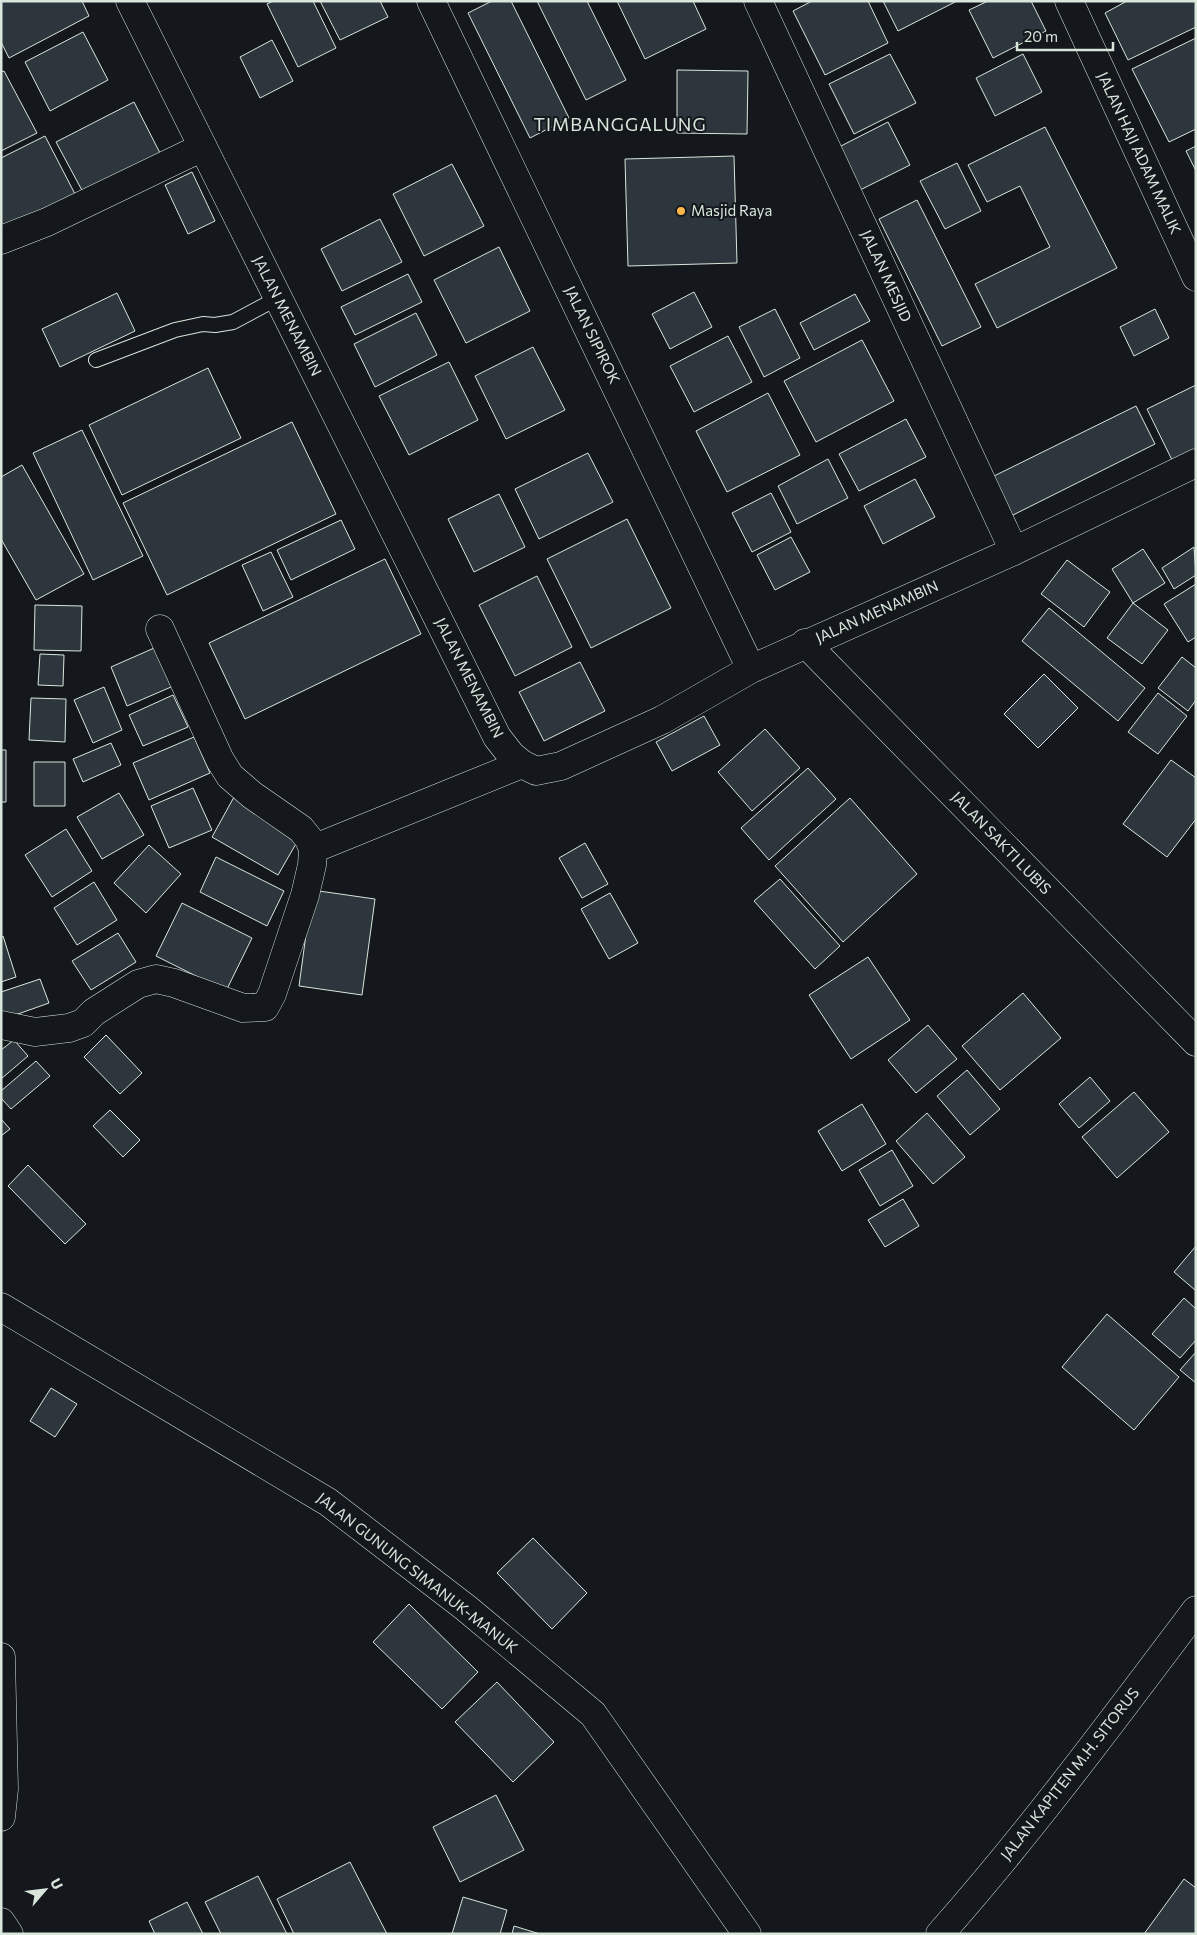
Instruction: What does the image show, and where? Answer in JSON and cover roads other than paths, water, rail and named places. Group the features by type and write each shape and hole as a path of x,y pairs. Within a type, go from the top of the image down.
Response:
{"street":[{"name":"JALAN MENAMBIN","path":"130,1 497,737 511,755 522,764 536,771 561,766 662,720 752,669 806,643 1014,551 1196,463"},
{"name":"JALAN SIPIROK","path":"431,1 752,669"},
{"name":"JALAN MESJID","path":"758,1 1014,551"},
{"name":"JALAN HAJI ADAM MALIK","path":"1069,1 1196,277"},
{"path":"1,240 46,222 202,147"},
{"path":"1,1024 35,1032 69,1028 82,1024 94,1012 138,984 156,979 174,983 242,1008 265,1007 272,994 305,895 312,865 313,849 301,828 252,795 230,776 220,760 160,629"},
{"name":"JALAN SAKTI LUBIS","path":"806,643 1196,1042"},
{"path":"313,849 522,764"},
{"name":"JALAN GUNUNG SIMANUK-MANUK","path":"1,1307 328,1502 466,1608 593,1714 747,1934"},
{"name":"JALAN KAPITEN M.H. SITORUS","path":"940,1934 975,1895 1095,1744 1196,1610"},
{"path":"1,1657 4,1789 1,1817"},
{"path":"1,1922 9,1934"}],"lane":[{"path":"96,360 175,330 203,324 215,325 233,322 278,298"}],"place":[{"name":"Masjid Raya","path":"681,211"}],"district":[{"name":"TIMBANGGALUNG","path":"620,125"}]}
